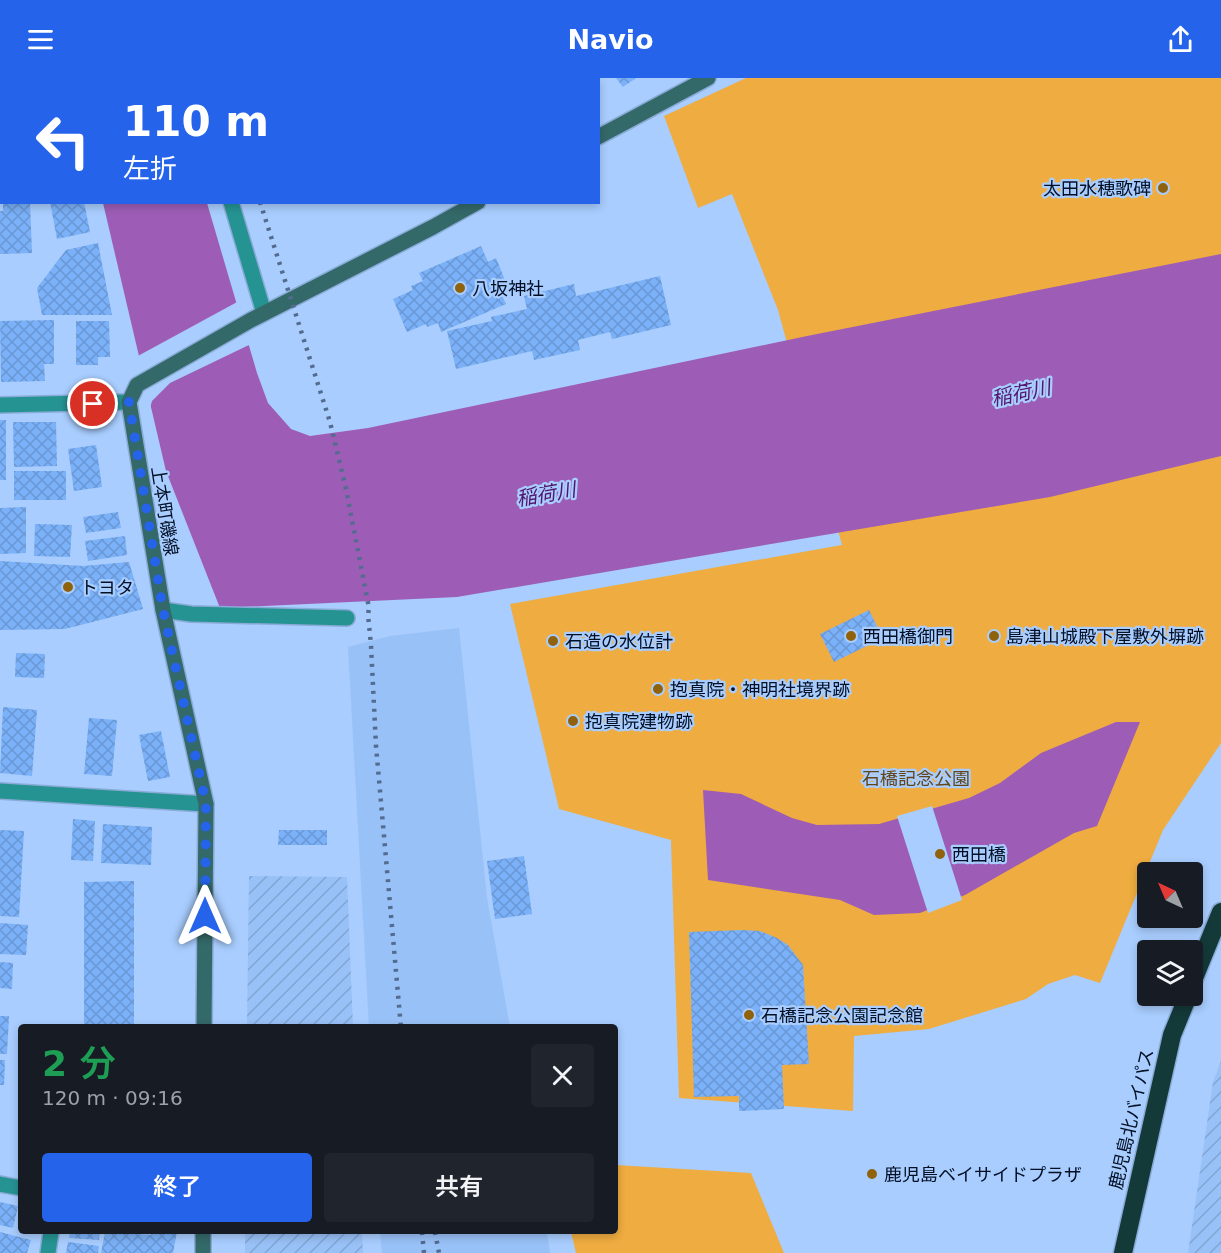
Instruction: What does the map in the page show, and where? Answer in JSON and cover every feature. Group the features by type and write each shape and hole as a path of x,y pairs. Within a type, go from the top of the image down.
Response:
{"highway":[{"path":"1203,956 1221,912"},
{"name":"鹿児島北バイパス","path":"1123,1253 1173,1035 1184,1006"}],"street":[{"path":"600,135 708,78"},
{"path":"231,204 257,316"},
{"path":"0,405 129,402 137,385 257,316 434,227 474,204"},
{"name":"上本町磯線","path":"129,402 163,610 206,804 204,1024"},
{"path":"163,610 191,614 347,618"},
{"path":"0,791 206,804"},
{"path":"0,1184 18,1187"},
{"path":"48,1253 51,1234"},
{"path":"203,1234 203,1253"}],"shaded area":[{"path":"459,628 487,898 509,1024 369,1024 348,647 390,636"},
{"path":"249,876 347,877 353,1024 247,1024"},
{"path":"1221,1061 1221,1253 1188,1253 1213,1082"},
{"path":"245,1234 362,1234 363,1253 245,1253"},
{"path":"380,1234 547,1234 550,1253 382,1253"}],"green space":[{"name":"石橋記念公園","path":"746,78 1221,78 1221,743 1163,830 1150,862 1137,862 1137,893 1100,983 1075,975 1048,984 1026,999 929,1029 854,1036 853,1111 679,1098 671,840 559,809 510,604 842,545 778,310 732,194 698,208 664,116"},
{"path":"618,1165 751,1173 784,1253 576,1253 571,1234 618,1234"}],"water":[{"name":"稲荷川","path":"103,204 207,204 268,403 291,429 310,436 368,428 807,336 1221,254 1221,456 1050,497 457,597 220,608 166,471"},
{"path":"1116,722 1140,722 1097,826 1074,833 965,895 920,913 874,915 840,900 708,880 703,790 741,794 792,818 817,825 879,824 969,798 1000,783 1041,753"}],"pier":[{"path":"239,301 251,344 170,383 152,401 149,412 136,357"},
{"path":"932,806 962,900 928,913 897,816"}],"building":[{"path":"616,78 636,78 623,87"},
{"path":"3,204 30,204 32,253 0,254 0,211 3,211"},
{"path":"50,204 84,204 90,232 57,239"},
{"path":"98,243 112,315 42,315 37,288 66,250"},
{"name":"八坂神社","path":"481,246 488,262 496,258 509,290 501,293 506,304 441,332 438,323 427,327 426,324 407,332 393,299 413,290 411,286 423,281 419,273"},
{"path":"660,276 671,325 612,339 610,332 578,340 580,350 534,360 532,351 456,369 447,331 492,321 491,317 527,309 524,296 574,284 576,296"},
{"path":"54,320 54,364 44,364 45,381 1,382 0,321"},
{"path":"76,321 109,321 110,357 98,357 98,365 76,365"},
{"path":"0,420 6,420 6,480 0,480"},
{"path":"13,422 56,422 57,466 14,467"},
{"path":"96,445 102,487 74,491 68,449"},
{"path":"14,471 66,471 66,500 14,500"},
{"path":"26,507 26,553 0,554 0,508"},
{"path":"118,512 121,528 86,533 83,517"},
{"path":"35,524 72,525 70,557 34,556"},
{"path":"125,536 127,555 88,561 85,541"},
{"name":"トヨタ","path":"0,561 83,566 129,562 143,609 65,629 0,630"},
{"name":"西田橋御門","path":"869,610 883,638 834,662 820,634"},
{"path":"16,653 45,654 44,678 15,677"},
{"path":"3,707 37,710 32,776 0,773"},
{"path":"89,718 117,720 112,776 84,774"},
{"path":"161,731 170,777 148,781 139,735"},
{"path":"73,819 95,821 93,861 71,860"},
{"path":"103,824 152,827 151,865 101,863"},
{"path":"0,830 24,831 19,917 0,916"},
{"path":"279,830 327,830 327,845 278,845"},
{"path":"524,856 532,914 495,919 487,861"},
{"path":"134,881 134,1024 84,1024 84,882"},
{"path":"0,923 28,925 26,955 0,954"},
{"name":"石橋記念公園記念館","path":"760,931 777,938 788,945 803,965 809,1064 782,1065 784,1109 739,1111 739,1096 694,1097 689,932"},
{"path":"0,962 13,963 12,989 0,988"},
{"path":"0,1016 9,1016 7,1054 0,1054"},
{"path":"0,1060 5,1060 4,1085 0,1085"},
{"path":"0,1202 18,1206 13,1228 0,1225"},
{"path":"0,1232 31,1240 27,1253 0,1253"},
{"path":"70,1234 100,1234 99,1240 69,1238"},
{"path":"105,1234 177,1234 173,1253 101,1253"},
{"path":"68,1242 99,1246 98,1253 66,1253"}],"railway":[{"path":"261,204 330,422 346,489 369,608 376,746 401,1024"},
{"path":"422,1234 424,1253"},
{"path":"435,1234 439,1253"}],"place":[{"name":"太田水穂歌碑","path":"1163,188"},
{"name":"八坂神社","path":"460,288"},
{"name":"トヨタ","path":"68,587"},
{"name":"西田橋御門","path":"851,636"},
{"name":"島津山城殿下屋敷外塀跡","path":"994,636"},
{"name":"石造の水位計","path":"553,641"},
{"name":"抱真院・神明社境界跡","path":"658,689"},
{"name":"抱真院建物跡","path":"573,721"},
{"name":"西田橋","path":"940,854"},
{"name":"石橋記念公園記念館","path":"749,1015"},
{"name":"鹿児島ベイサイドプラザ","path":"872,1174"}],"route":[{"path":"93,404 129,402 142,495 163,610 206,804 205,916"}]}
